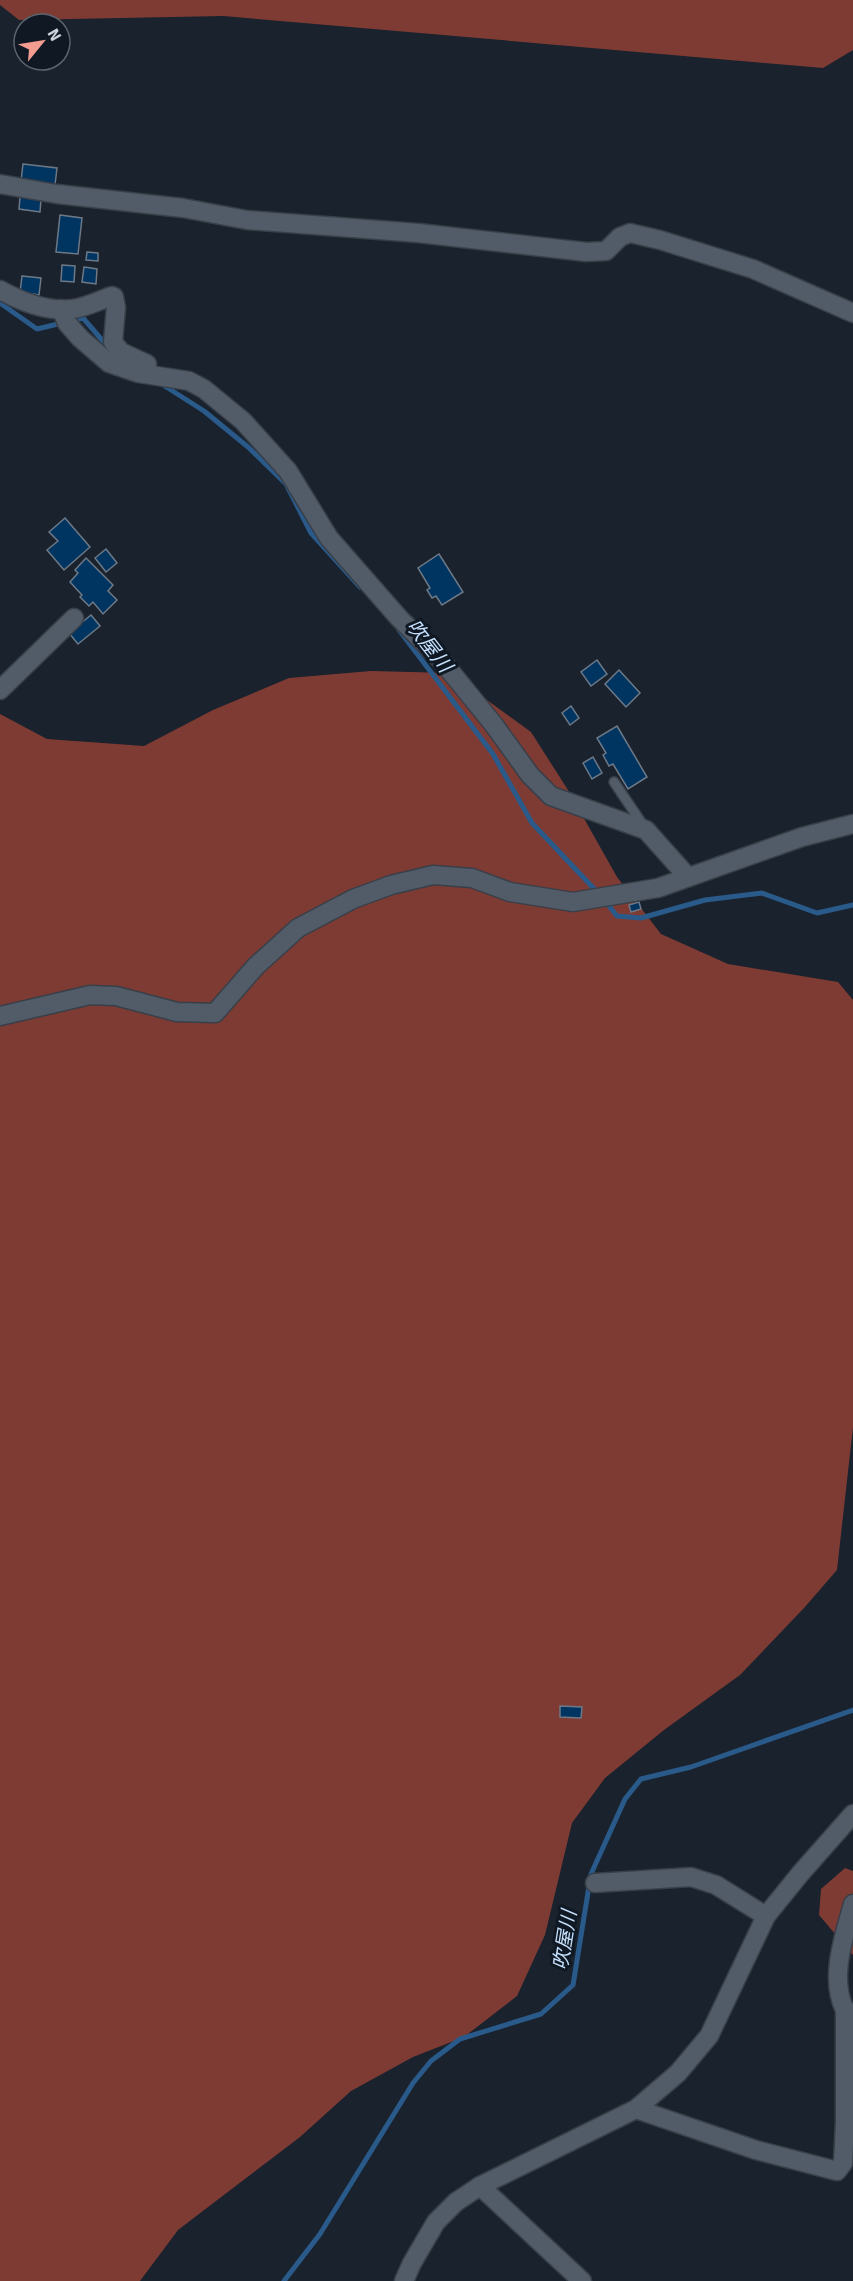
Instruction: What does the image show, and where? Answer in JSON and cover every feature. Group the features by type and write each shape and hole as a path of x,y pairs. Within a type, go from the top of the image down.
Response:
{"street":[{"path":"0,184 57,194 183,208 247,220 418,233 586,252 606,252 620,237 630,233 753,269 853,313"},
{"path":"0,290 30,303 61,309 74,309 114,297 116,308 113,342 121,352 147,364"},
{"path":"61,309 67,323 80,338 109,363 138,373 189,381 204,389 243,421 288,471 329,538 399,618 442,661 494,725 530,775 551,796 646,830 687,876"},
{"path":"0,690 74,618"},
{"path":"0,1016 90,995 116,996 177,1012 214,1013 256,966 298,928 353,899 391,885 433,874 472,878 510,891 573,902 658,888 802,837 853,824"},
{"path":"404,2281 436,2222 456,2202 480,2186 636,2109 678,2073 709,2036 766,1916 853,1814"},
{"path":"595,1883 691,1877 716,1885 766,1916"},
{"path":"636,2109 756,2150 837,2171 843,2163 849,2012 841,2002 838,1971 853,1904"},
{"path":"480,2186 582,2281"}],"lane":[{"path":"615,782 646,830"}],"shaded area":[{"path":"0,0 853,0 853,50 823,68 223,16 72,19 72,12 12,12 12,14 0,5"},
{"path":"371,671 450,673 531,732 568,790 617,877 661,934 728,964 838,982 853,1000 853,1427 837,1570 740,1675 664,1730 605,1778 572,1823 545,1935 517,1996 464,2037 413,2057 351,2091 300,2137 178,2230 140,2281 0,2281 0,714 47,739 144,746 213,710 289,678"},
{"path":"845,1868 853,1871 853,1955 819,1915 821,1889"}],"building":[{"path":"23,164 57,168 55,185 21,181"},
{"path":"20,197 41,199 40,212 19,209"},
{"path":"60,215 82,218 78,254 56,252"},
{"path":"87,252 98,253 98,261 86,260"},
{"path":"62,265 75,266 74,282 61,281"},
{"path":"84,267 97,269 96,284 82,282"},
{"path":"22,276 41,278 39,295 20,292"},
{"path":"65,518 90,547 64,570 47,550 58,541 49,532"},
{"path":"106,549 117,563 106,572 95,558"},
{"path":"439,554 463,592 442,605 436,596 432,598 427,590 430,588 418,568"},
{"path":"86,558 113,585 108,591 117,600 103,614 93,602 89,606 70,582 78,573 75,570"},
{"path":"91,615 100,626 78,644 69,633"},
{"path":"597,660 607,674 591,686 581,672"},
{"path":"619,670 640,693 626,707 605,684"},
{"path":"571,706 579,718 570,725 562,713"},
{"path":"617,726 647,777 628,789 613,764 609,766 603,755 606,753 597,738"},
{"path":"593,757 602,773 592,779 583,763"},
{"path":"639,902 641,909 631,912 629,905"},
{"path":"560,1706 582,1707 581,1718 560,1717"}],"waterway":[{"name":"吹屋川","path":"0,303 37,329 83,318 108,347"},
{"name":"吹屋川","path":"160,383 204,411 248,447 286,484 311,533 360,587"},
{"name":"吹屋川","path":"399,630 493,754 532,823 599,894"},
{"name":"吹屋川","path":"605,901 617,916 641,918 705,900 762,893 817,913 853,905"},
{"name":"吹屋川","path":"284,2281 320,2234 413,2083 431,2061 460,2039 541,2014 573,1985 591,1874 625,1799 641,1779 691,1767 853,1710"}]}
